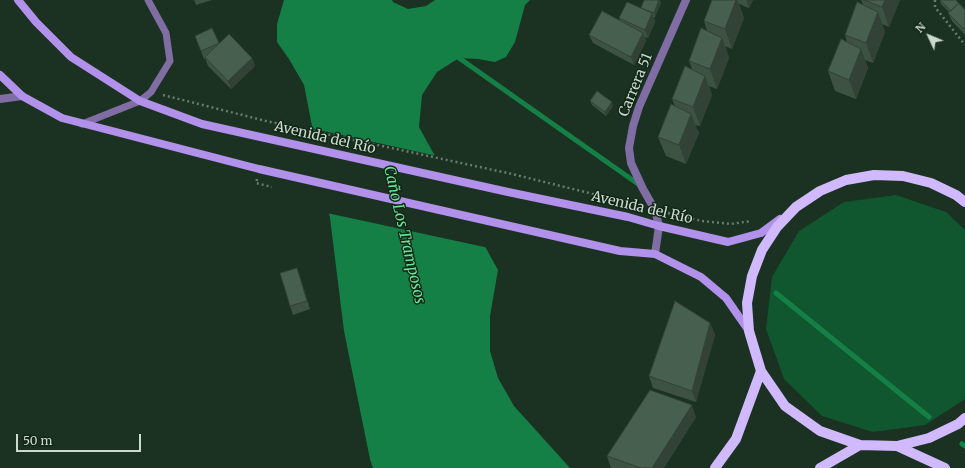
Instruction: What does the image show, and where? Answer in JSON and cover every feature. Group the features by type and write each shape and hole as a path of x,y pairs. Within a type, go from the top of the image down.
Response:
{"main road":[{"name":"Avenida del Río","path":"18,0 36,22 71,57 140,101 202,124 628,217 659,226 728,242 761,233 796,207"},
{"path":"0,75 22,96 62,118 82,124 275,173 620,251 655,254 701,277 726,298 749,331"},
{"path":"965,202 931,183 903,176 874,175 846,180 820,191 796,207 777,227 762,250 752,276 747,303 749,331 761,371 785,406 820,431 860,445 898,446 929,438 958,424 965,418"},
{"path":"715,468 736,439 761,371"},
{"path":"820,468 860,445"},
{"path":"898,446 945,468"}],"street":[{"name":"Carrera 51","path":"659,226 655,210 631,163 629,148 639,107 686,0"},
{"path":"0,99 22,96"},
{"path":"655,254 659,226"}],"lane":[{"path":"82,124 140,101 151,92 170,61 166,33 148,0"}],"path":[{"path":"934,0 935,7 965,45"},
{"path":"151,92 286,125 512,174 702,221 731,224 756,221"}],"shaded area":[{"path":"896,195 946,212 965,230 965,399 925,425 873,432 822,416 784,379 766,329 772,277 799,231 844,202"}],"water":[{"name":"Caño Los Tramposos","path":"284,0 392,0 393,2 408,9 426,6 435,0 530,0 525,5 515,42 506,57 495,62 459,58 437,72 422,95 419,127 498,270 490,316 490,351 498,378 514,406 570,468 373,468 344,331 330,218 304,85 277,42 277,24"}],"pier":[{"path":"310,128 437,156 489,248 327,213"}],"building":[{"path":"644,0 659,0 654,13 641,8"},
{"path":"712,0 736,0 725,29 704,21"},
{"path":"864,0 885,0 882,7"},
{"path":"940,0 956,0 959,3 951,11"},
{"path":"627,2 652,13 645,30 619,18"},
{"path":"857,2 878,12 866,43 845,35"},
{"path":"959,3 965,10 965,30 948,13"},
{"path":"602,11 643,33 631,57 589,35"},
{"path":"212,28 219,43 201,51 195,36"},
{"path":"701,28 722,38 710,69 689,61"},
{"path":"229,34 252,58 228,81 205,57"},
{"path":"841,39 861,49 849,80 828,71"},
{"path":"685,66 705,76 693,107 672,99"},
{"path":"597,91 612,102 605,112 590,101"},
{"path":"671,104 691,114 679,145 658,137"},
{"path":"297,268 307,301 290,306 280,273"},
{"path":"675,301 710,323 692,391 649,376"},
{"path":"650,390 692,405 652,468 641,468 607,456"}],"waterway":[{"path":"459,58 641,186"},
{"path":"776,293 929,417"}]}
